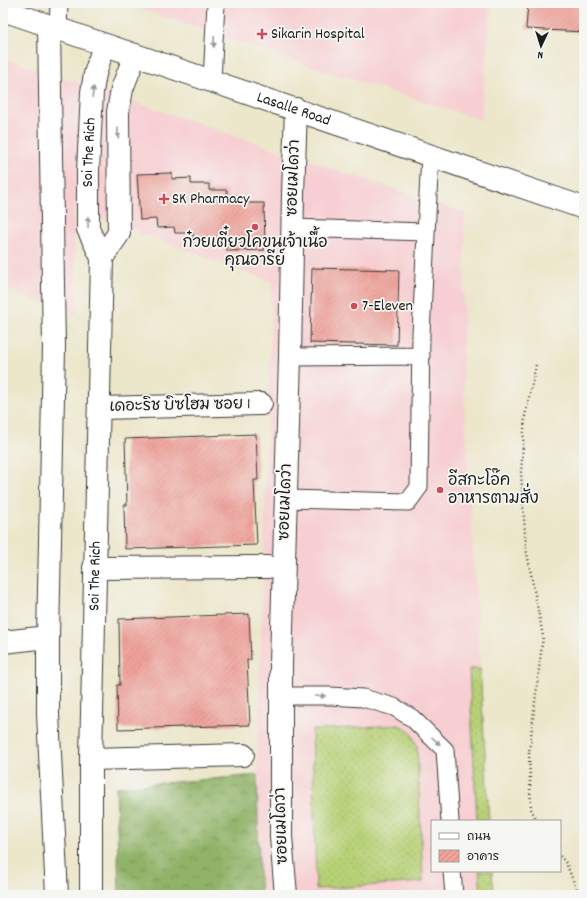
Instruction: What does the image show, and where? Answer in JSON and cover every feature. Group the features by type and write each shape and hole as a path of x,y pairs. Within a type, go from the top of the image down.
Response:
{"street":[{"name":"Lasalle Road","path":"3,10 584,206"},
{"path":"53,27 54,348 48,637 48,714 57,895"},
{"name":"Soi The Rich","path":"91,895 91,759 94,568 100,408 102,258 88,229 88,170 92,92 104,44"},
{"name":"Soi The Rich","path":"102,258 119,233 118,112 122,89 135,55"},
{"name":"ซอยเมโดว่า","path":"286,895 281,837 281,696 296,110"},
{"name":"เดอะริช บิซโฮม ซอย 1","path":"100,408 261,404"},
{"path":"94,568 268,567"},
{"path":"3,642 48,637"},
{"path":"91,759 243,755"}],"lane":[{"path":"53,27 59,3"},
{"path":"212,81 216,3"},
{"path":"286,499 408,502 419,487 421,356 430,155"},
{"path":"292,228 426,232"},
{"path":"290,357 421,356"},
{"path":"281,696 363,698 394,707 412,718 445,750 450,820"},
{"path":"452,872 454,895"}],"path":[{"path":"536,365 524,416 520,473 526,548 543,636 529,752 531,809 536,820"},
{"path":"561,857 566,863 579,895"}],"shaded area":[{"path":"123,3 491,3 481,120 307,65"},
{"path":"3,58 465,213 463,373 489,820 431,820 431,872 492,872 494,895 261,895 257,775 272,282 73,208 78,314 3,289"}],"green space":[{"path":"469,669 480,669 489,820 477,820"},
{"path":"399,725 410,731 417,746 423,882 316,889 312,730"},
{"path":"257,775 261,895 119,895 116,787"},
{"path":"479,872 492,872 494,895 481,895"}],"building":[{"path":"528,3 584,3 584,32 526,29"},
{"path":"172,173 172,179 191,178 191,184 209,184 209,190 227,190 227,197 245,197 245,203 264,203 265,250 227,251 227,244 211,244 210,238 193,238 193,233 175,233 174,227 157,228 156,219 140,220 137,174"},
{"name":"7-Eleven","path":"312,268 399,270 397,345 310,343"},
{"path":"256,434 258,480 254,480 257,545 125,549 124,505 127,505 125,439"},
{"path":"249,614 251,660 247,660 250,725 118,729 117,685 120,685 119,619"}],"place":[{"name":"Sikarin Hospital","path":"262,34"},
{"name":"SK Pharmacy","path":"164,199"},
{"name":"ก๋วยเตี๋ยวโคขุนเจ้าเนื้อ คุณอารีย์","path":"255,227"},
{"name":"7-Eleven","path":"354,306"},
{"name":"อีสกะโอ๊ค อาหารตามสั่ง","path":"440,490"}]}
